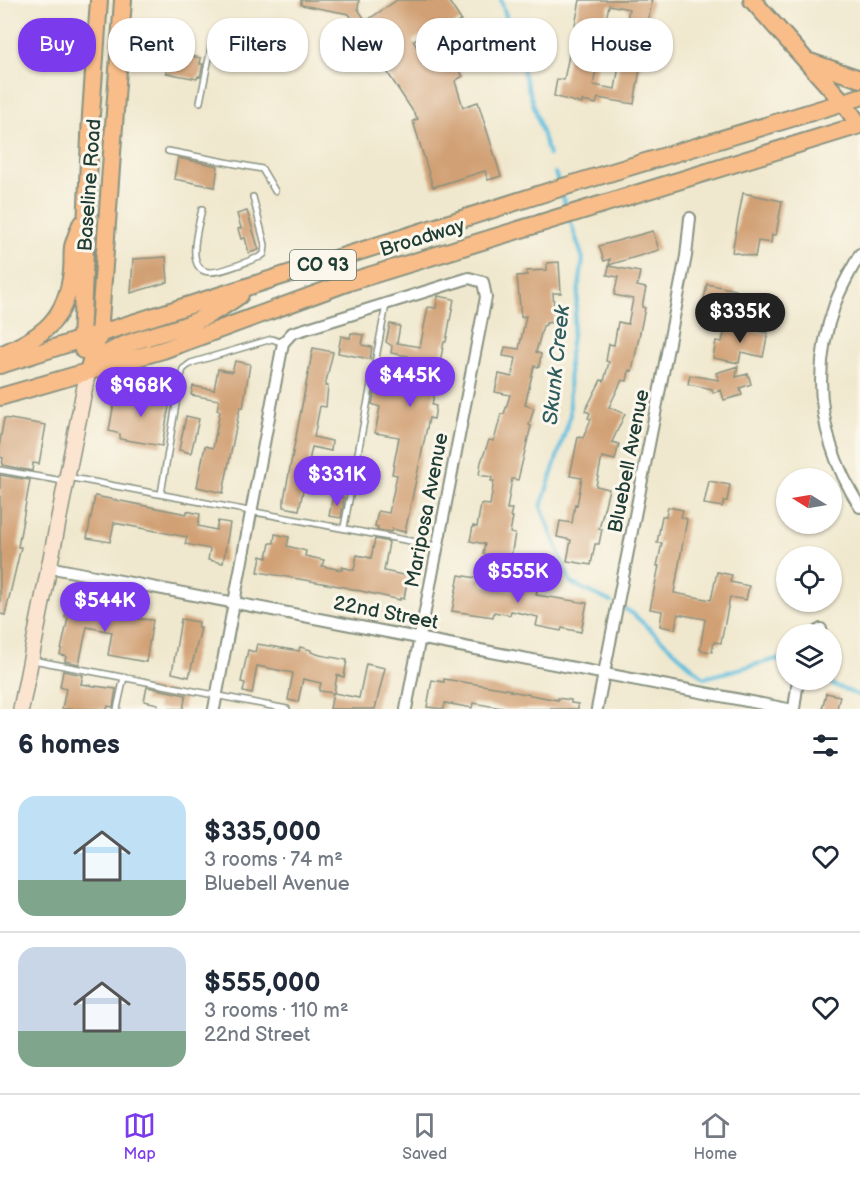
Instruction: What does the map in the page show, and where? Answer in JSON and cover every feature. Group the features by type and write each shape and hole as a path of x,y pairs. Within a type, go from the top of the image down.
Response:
{"main road":[{"name":"Baseline Road","path":"88,371 81,340 99,0"},
{"name":"Baseline Road","path":"88,371 99,335 123,0"},
{"path":"752,0 843,102 860,125"},
{"path":"807,61 860,79"},
{"name":"Broadway","path":"0,365 860,97"},
{"path":"92,99 98,110 114,124"},
{"name":"Broadway","path":"0,397 163,350 349,282 860,125"},
{"path":"0,355 33,339 50,326 60,314 68,292 73,247 87,207"},
{"path":"88,371 100,357 113,349 195,321 226,305 250,288"}],"street":[{"name":"Bluebell Avenue","path":"597,709 686,256 690,218"},
{"path":"860,254 836,302 821,361 821,396 828,443 846,484 860,507"},
{"name":"Mariposa Avenue","path":"386,303 470,278 483,282 486,297 406,709"},
{"path":"214,709 283,343 292,333 386,303"},
{"name":"Baseline Road","path":"21,709 88,371"},
{"name":"22nd Street","path":"48,567 788,709"},
{"path":"794,709 797,690"}],"lane":[{"path":"200,102 207,68"},
{"path":"168,151 262,169 275,191"},
{"path":"202,209 195,261 200,269 208,272 217,271 264,254 265,244 253,197"},
{"path":"344,527 386,303"},
{"path":"161,494 183,369 191,363 272,339 283,343"},
{"path":"0,470 161,494 437,546"},
{"path":"31,659 287,709"},
{"path":"117,709 124,677"}],"building":[{"path":"301,0 359,0 358,9 364,18 352,18 349,14 301,5"},
{"path":"397,0 448,0 460,18 416,18 416,39 413,41 416,46 416,72 460,72 463,76 455,81 463,107 478,102 501,176 488,180 485,171 433,187 413,121 418,119 387,72 404,72 404,18 370,18"},
{"path":"580,0 652,0 649,18 627,18 629,9 609,5 606,18 576,18"},
{"path":"569,55 569,72 596,72 593,85 615,89 618,72 640,72 634,104 598,98 596,104 582,101 582,104 554,96 557,79 564,80"},
{"path":"195,57 201,58 200,64 203,64 200,77 198,76 197,79 166,73 195,72"},
{"path":"178,158 218,166 215,187 174,179"},
{"path":"743,193 782,201 776,235 772,235 771,243 758,241 755,257 732,252"},
{"path":"247,211 259,250 249,253 245,238 241,239 237,214"},
{"path":"653,231 659,250 609,265 610,259 604,261 599,246"},
{"path":"166,257 168,282 131,293 133,259"},
{"path":"559,262 561,293 553,293 555,322 546,323 543,326 536,352 541,354 539,367 534,366 525,405 534,408 529,425 531,426 518,480 512,479 507,509 512,509 510,533 515,534 510,562 483,554 485,544 470,541 473,526 477,527 481,504 490,505 494,481 491,481 492,477 479,475 481,462 489,440 494,441 501,414 504,414 510,395 495,392 499,374 512,377 516,358 503,356 505,347 519,349 526,316 521,317 517,276 527,275 526,271 547,270 547,263"},
{"path":"609,266 640,272 637,286 646,288 642,307 645,308 632,371 629,370 627,381 622,380 609,407 625,414 612,442 619,444 615,460 602,457 596,486 609,489 599,529 602,529 599,544 595,544 591,565 567,561 571,540 557,537 560,521 572,523 575,504 577,505 582,478 570,476 578,437 583,438 591,419 588,418 590,413 585,411 601,380 604,381 609,362 606,361 609,344 614,345 618,322 628,324 633,299 614,295 618,277 607,275"},
{"path":"707,284 736,290 729,325 700,319"},
{"path":"438,296 454,299 432,405 436,406 434,419 429,418 405,532 392,529 391,532 377,530 378,527 375,526 378,511 389,513 397,475 392,474 399,437 375,433 380,407 372,404 375,391 379,391 383,370 404,374 408,356 391,353 392,346 386,342 390,324 400,326 397,343 420,347 428,307 436,308"},
{"path":"726,325 768,333 763,357 741,352 739,363 713,358 716,341 722,342"},
{"path":"351,333 364,335 362,345 372,347 370,359 338,353 341,336 350,338"},
{"path":"313,348 333,352 325,386 328,386 326,407 320,406 314,437 332,441 331,451 312,447 299,510 284,507 284,499"},
{"path":"235,361 250,364 243,408 240,407 223,493 197,487 205,446 213,448 220,411 217,410 219,400 191,395 193,386 214,390 218,369 232,372"},
{"path":"738,366 736,377 748,374 751,384 740,388 742,395 724,400 721,390 713,393 712,389 688,384 690,375 719,380 716,373"},
{"path":"138,389 171,395 162,446 120,439 120,434 109,431 115,397 136,401"},
{"path":"186,416 199,419 191,453 179,450"},
{"path":"4,418 46,425 39,464 33,463 32,471 2,465 0,441"},
{"path":"0,475 30,480 18,547 21,547 5,615 0,614"},
{"path":"709,481 730,485 727,501 724,501 722,507 704,504"},
{"path":"95,496 187,514 187,511 200,514 198,526 216,530 218,521 230,523 223,563 208,560 210,549 185,544 187,537 114,523 110,542 87,538"},
{"path":"333,496 344,498 341,518 329,516"},
{"path":"668,507 683,510 681,517 687,519 674,593 711,600 717,572 732,575 730,582 749,586 746,600 730,597 721,643 714,642 712,652 700,650 705,619 678,614 675,629 660,626 662,611 650,609 662,543 657,543 662,516 666,516"},
{"path":"275,534 289,537 287,546 306,551 305,556 324,560 322,566 342,570 342,567 354,570 357,555 371,558 375,539 389,542 384,571 408,576 404,599 258,572 261,556 267,558 270,543 274,543"},
{"path":"459,575 482,579 481,585 521,592 523,580 539,583 536,595 587,603 581,632 536,626 538,617 511,611 510,615 494,612 493,617 452,611"},
{"path":"73,597 91,601 89,612 127,619 153,620 146,662 108,655 112,632 87,627 79,664 65,661 66,656 60,655 68,618 65,617 68,602 71,602"},
{"path":"181,619 199,622 198,628 201,628 189,677 172,673"},
{"path":"257,644 299,651 300,647 320,655 347,660 344,677 337,675 334,693 359,698 366,664 385,668 375,709 330,709 333,693 319,691 321,683 303,679 298,702 288,700 293,673 257,666 252,694 243,692 245,683 241,682 248,650 255,652"},
{"path":"63,671 83,675 81,684 116,689 113,707 62,709 66,689 60,687"},
{"path":"444,679 558,700 558,698 571,700 571,703 578,704 578,709 508,709 473,703 472,708 445,703 444,709 427,707 432,680 444,682"},
{"path":"147,687 186,695 183,709 157,709 158,704 144,701"},
{"path":"826,693 840,696 837,709 822,709"}],"waterway":[{"name":"Skunk Creek","path":"501,0 549,155"},
{"name":"Skunk Creek","path":"555,173 559,184"},
{"name":"Skunk Creek","path":"561,191 567,210"},
{"name":"Skunk Creek","path":"570,220 583,259 569,357 570,417 541,507 571,583 611,602"},
{"name":"Skunk Creek","path":"625,609 704,678 776,659"},
{"name":"Skunk Creek","path":"842,688 860,696"}]}
